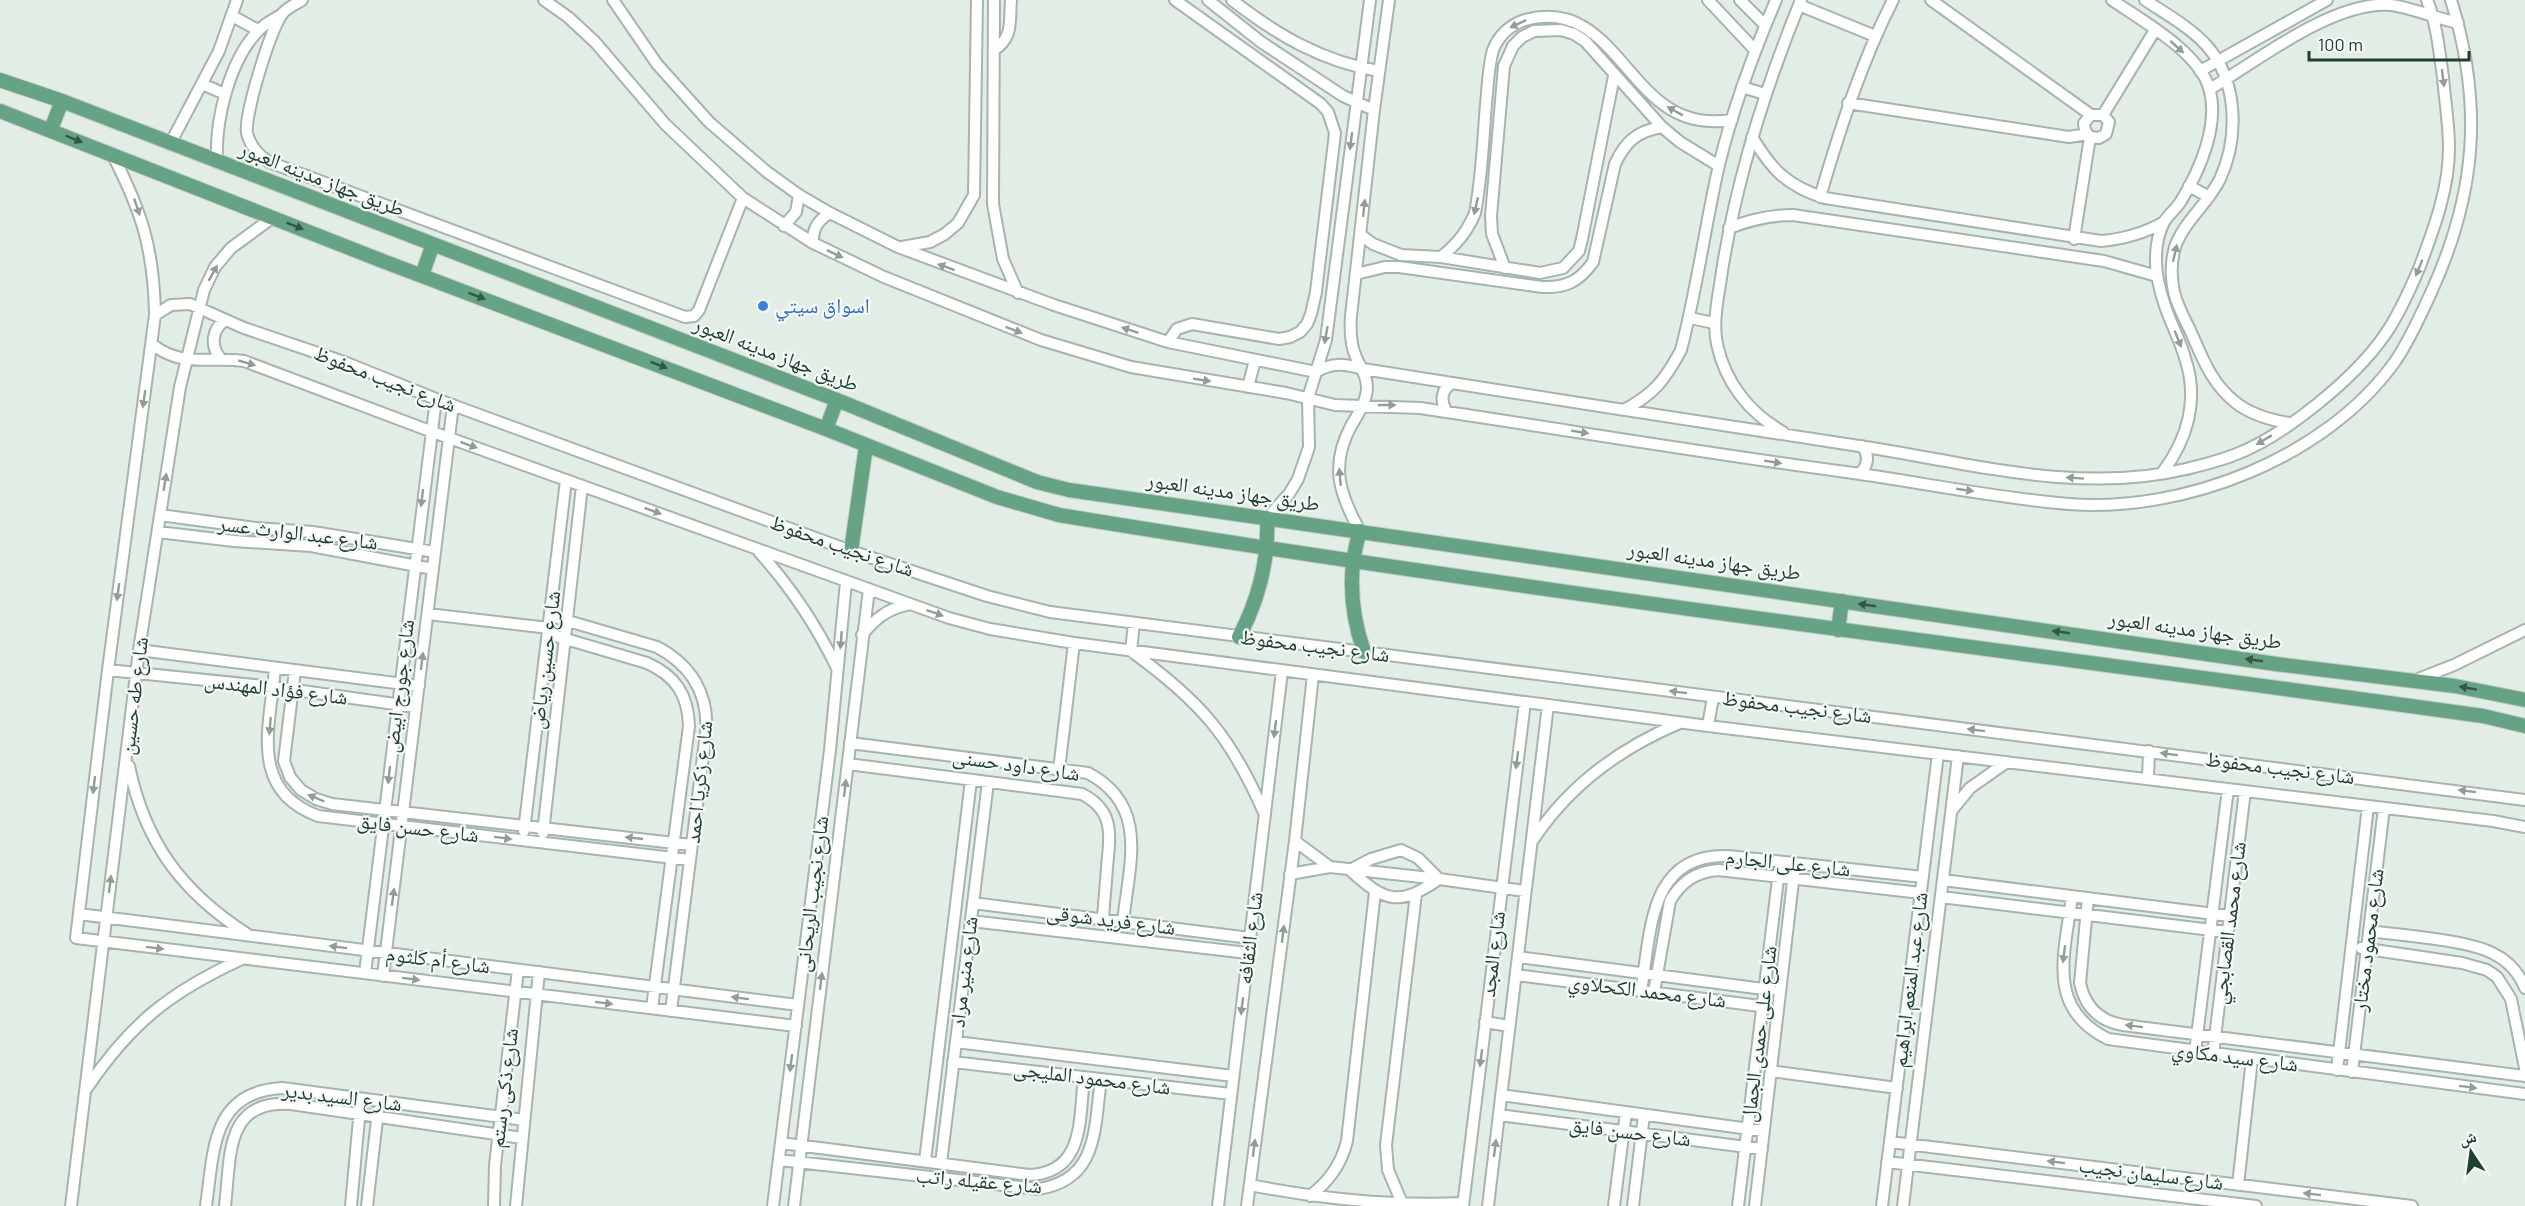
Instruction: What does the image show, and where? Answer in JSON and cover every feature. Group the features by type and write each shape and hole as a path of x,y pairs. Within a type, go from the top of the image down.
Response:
{"main road":[{"name":"طريق جهاز مدينه العبور","path":"0,80 62,101 837,400 1037,482 1069,490 2276,663 2455,686 2525,700"},
{"path":"51,129 62,101"},
{"path":"0,111 997,497 1059,515 1267,549 1838,630 2483,716 2525,726"},
{"path":"422,275 433,244"},
{"path":"826,429 837,400"},
{"path":"851,551 866,446"},
{"path":"1239,637 1256,600 1267,549 1267,518"},
{"path":"1360,531 1353,560 1351,595 1353,615 1364,652"},
{"path":"1838,630 1842,601"},
{"path":"2272,687 2276,663"}],"street":[{"path":"170,144 219,51 237,0"},
{"path":"218,161 218,120 225,94 240,61 258,30 302,0"},
{"path":"544,0 568,16 595,42 665,124 743,198 813,243 884,277 1041,340 1131,367 1308,398 1335,405 1400,405 2070,504 2136,502 2173,496 2242,475 2294,450 2339,419 2379,381 2406,344 2447,255 2462,211 2471,154 2471,123 2467,69 2451,0"},
{"path":"613,0 657,64 682,94 735,146 799,195 898,248 1018,293 1168,342 1316,372 1335,364 1345,364 1363,369 2029,474 2081,479 2184,470 2234,455 2260,443 2354,371 2382,339 2416,276 2434,228 2446,186 2450,151 2434,18 2427,0"},
{"path":"898,248 914,247 945,234 963,217 974,195 977,0"},
{"path":"994,0 993,204 1001,250 1018,293"},
{"path":"994,50 1002,45 1011,30 1011,0"},
{"path":"1168,342 1177,329 1192,324 1279,339 1300,332 1307,324 1316,292 1335,133 1333,122 1321,104 1175,0"},
{"path":"1208,0 1261,42 1356,103 1374,110"},
{"path":"1232,0 1301,47 1330,60 1379,71"},
{"path":"1267,518 1289,494 1305,464 1311,430 1308,398 1324,348 1329,322 1371,0"},
{"path":"1360,531 1342,494 1338,475 1339,456 1345,438 1366,396 1367,384 1351,342 1350,328 1374,110 1389,0"},
{"path":"1707,0 1755,50"},
{"path":"1740,0 1766,25"},
{"path":"1624,410 1648,397 1668,375 1681,350 1719,166 1731,120 1755,50 1776,0"},
{"path":"1820,197 1848,104 1875,36 1893,0"},
{"path":"1848,104 2059,136 2099,138 2106,134 2109,122 1931,0"},
{"path":"1752,137 1766,160 1782,178 1820,197 2074,239 2100,241 2123,239 2145,233 2164,222 2189,186 2207,143 2212,109 2210,89 2200,71 2188,57 2155,30 2112,0"},
{"path":"2145,0 2196,35 2217,60 2226,79 2231,99 2232,141 2220,180 2183,229 2175,249 2172,271 2174,292 2205,365 2223,392 2237,405 2253,414 2289,423"},
{"path":"2200,71 2327,0"},
{"path":"1788,436 1755,413 1730,381 1719,353 1714,323 1729,228 1742,170 1765,94 1800,3 1875,36"},
{"path":"2210,89 2279,42 2351,9 2372,4 2391,4 2458,23"},
{"path":"282,14 264,55 248,118 247,131 251,144 259,155 282,168 690,318 699,310 743,198"},
{"path":"232,16 258,30"},
{"path":"1441,257 1456,245 1467,230 1475,213 1491,62 1499,38 1508,28 1520,22 1548,16 1562,17 1581,24 1596,34 1668,108 1683,116 1698,120 1715,122 1731,120"},
{"path":"1505,268 1492,234 1491,216 1503,78 1507,55 1522,38 1534,31 1561,30 1585,41 1662,127 1680,142 1719,166"},
{"path":"2074,239 2089,136 2084,123 2097,115 2155,30"},
{"path":"1361,235 1373,244 1401,255 1441,257 1540,273 1563,268 1579,251 1614,76"},
{"path":"202,84 225,94"},
{"path":"1742,87 1765,94"},
{"path":"1356,274 1378,268 1399,267 1542,287 1557,288 1572,284 1584,275 1593,262 1615,164 1622,149 1633,137 1662,127"},
{"name":"شارع طه حسين","path":"76,938 108,670 155,315 154,276 146,233 132,192 112,154"},
{"path":"2189,186 2209,197"},
{"path":"784,226 796,212 799,195"},
{"path":"813,243 814,228 830,213"},
{"path":"1729,228 1772,215 1793,215 2104,261 2157,276"},
{"name":"شارع طه حسين","path":"71,1206 139,650 180,387 204,290 220,261 231,248 272,218"},
{"path":"2162,473 2171,461 2185,433 2191,402 2189,371 2157,276 2156,258 2164,222"},
{"name":"شارع نجيب محفوظ","path":"155,315 171,305 190,304 225,320 344,362 435,399 851,551 987,596 1050,612 2525,800"},
{"path":"2169,317 2182,313"},
{"path":"1689,318 1714,323"},
{"path":"219,358 214,348 213,338 217,328 225,320"},
{"name":"شارع نجيب محفوظ","path":"152,344 162,353 187,360 219,358 244,361 846,582 990,629 1074,644 1313,675 1708,726 2493,821 2525,828"},
{"path":"1248,387 1255,360"},
{"path":"1446,412 1442,404 1442,396 1452,383"},
{"name":"شارع جورج ابيض","path":"365,974 435,399"},
{"name":"شارع جورج ابيض","path":"383,976 453,405"},
{"path":"1859,474 1867,461 1862,446"},
{"name":"شارع حسين رياض","path":"523,840 566,480"},
{"name":"شارع حسين رياض","path":"542,842 582,486"},
{"name":"شارع عبد الوارث عسر","path":"160,514 247,527 313,532 435,552"},
{"name":"شارع عبد الوارث عسر","path":"158,532 234,541 311,546 433,569"},
{"path":"757,549 800,602 838,669"},
{"name":"شارع نجيب الريحانى","path":"773,1206 817,851 846,582"},
{"name":"شارع نجيب الريحانى","path":"794,1206 869,590"},
{"path":"862,635 878,617 887,611 908,604"},
{"name":"شارع زكريا احمد","path":"428,614 549,631 566,639 655,666 675,681 684,694 689,710 689,726 652,1008"},
{"name":"شارع زكريا احمد","path":"551,616 657,647 682,664 697,682 705,704 707,720 671,1011"},
{"path":"1134,623 1131,651 1163,674 1196,703 1224,737 1247,774 1265,815"},
{"path":"2413,682 2454,665 2525,630"},
{"path":"1059,770 1074,644"},
{"name":"شارع فؤاد المهندس","path":"139,650 419,686"},
{"name":"شارع حسن فايق","path":"275,668 269,764 274,782 285,798 300,809 318,816 690,860"},
{"name":"شارع فؤاد المهندس","path":"108,670 274,687 416,706"},
{"name":"شارع حسن فايق","path":"295,670 284,761 290,777 301,790 316,799 385,810 692,844"},
{"name":"شارع الثقافه","path":"1218,1206 1282,670"},
{"name":"شارع الثقافه","path":"1247,1206 1313,675"},
{"path":"1708,726 1713,697"},
{"name":"شارع المجد","path":"1463,1205 1525,702"},
{"name":"شارع المجد","path":"1488,1206 1548,705"},
{"path":"1531,842 1546,820 1585,779 1630,746 1681,722"},
{"name":"شارع داود حسنى","path":"850,743 1088,773 1102,781 1124,805 1130,820 1131,836 1123,922"},
{"path":"2148,779 2149,752"},
{"name":"شارع عبد المنعم ابراهيم","path":"1882,1206 1938,754"},
{"name":"شارع عبد المنعم ابراهيم","path":"1903,1206 1958,756"},
{"path":"127,757 134,794 148,829 167,861 190,890 218,915 250,936"},
{"path":"1952,810 1970,788 2007,762"},
{"name":"شارع داود حسنى","path":"848,764 1082,794 1099,806 1105,815 1110,836 1103,919"},
{"path":"1041,788 1043,768"},
{"name":"شارع منير مراد","path":"926,1161 971,780"},
{"name":"شارع منير مراد","path":"941,1163 988,782"},
{"name":"شارع محمد القصابجي","path":"2195,1052 2228,789"},
{"name":"شارع محمد القصابجي","path":"2213,1054 2245,791"},
{"name":"شارع محمود مختار","path":"2337,1070 2368,806"},
{"name":"شارع محمود مختار","path":"2352,1072 2384,808"},
{"path":"1294,841 1330,867"},
{"path":"1350,870 1371,859 1401,850 1418,858 1439,879"},
{"path":"817,851 837,854"},
{"name":"شارع على الجارم","path":"1641,991 1655,905 1661,891 1680,868 1693,861 1716,855 1923,877"},
{"path":"1693,861 1697,874"},
{"name":"شارع على حمدى الجمال","path":"1738,1206 1780,862"},
{"name":"شارع على حمدى الجمال","path":"1755,1206 1795,863"},
{"path":"1290,874 1330,867 1525,891"},
{"path":"1350,870 1376,892 1388,898 1402,898 1416,894 1439,879"},
{"name":"شارع على الجارم","path":"1654,992 1670,901 1677,890 1697,874 1718,870 1921,893"},
{"path":"1943,880 2230,916"},
{"path":"1310,1196 1321,1188 1338,1167 1347,1141 1376,892"},
{"path":"1402,1203 1393,1187 1388,1170 1386,1145 1416,894"},
{"name":"شارع سيد مكاوي","path":"2072,896 2062,980 2066,996 2082,1023 2108,1039 2525,1094"},
{"path":"1941,897 2228,932"},
{"name":"شارع سيد مكاوي","path":"2088,898 2080,983 2089,1007 2104,1020 2525,1076"},
{"name":"شارع فريد شوقى","path":"973,903 1250,938"},
{"name":"شارع أم كلثوم","path":"79,914 798,1005"},
{"name":"شارع فريد شوقى","path":"971,921 1248,953"},
{"path":"2369,931 2480,948 2504,960 2514,969 2525,988"},
{"name":"شارع أم كلثوم","path":"76,938 796,1026"},
{"path":"2352,947 2462,963 2487,970 2497,977 2511,999 2525,1068"},
{"name":"شارع محمد الكحلاوي","path":"1518,957 1780,991"},
{"path":"85,1091 108,1056 136,1025 168,999 203,977 241,959"},
{"name":"شارع ذكى رستم","path":"494,1206 499,1135 518,969"},
{"name":"شارع ذكى رستم","path":"516,1206 539,972"},
{"name":"شارع محمد الكحلاوي","path":"1516,975 1778,1008"},
{"path":"1485,1022 1509,1026"},
{"name":"شارع محمود المليجى","path":"956,1042 1233,1076"},
{"path":"2306,1066 2307,1048"},
{"path":"2238,1185 2252,1059"},
{"path":"2386,1077 2387,1059"},
{"name":"شارع محمود المليجى","path":"953,1062 1231,1094"},
{"path":"2435,1083 2437,1065"},
{"path":"1771,1071 1896,1088"},
{"name":"شارع عقيله راتب","path":"781,1143 1043,1174 1057,1169 1075,1148 1084,1077"},
{"name":"شارع عقيله راتب","path":"779,1161 1027,1188 1054,1187 1068,1180 1080,1170 1089,1156 1101,1079"},
{"name":"شارع السيد بدير","path":"206,1206 217,1135 228,1112 248,1095 264,1089 282,1088 524,1120"},
{"name":"شارع حسن فايق","path":"1501,1095 1764,1131"},
{"path":"351,1206 361,1099"},
{"path":"367,1206 379,1101"},
{"name":"شارع السيد بدير","path":"225,1206 233,1134 240,1122 251,1112 263,1106 277,1103 522,1138"},
{"path":"1614,1206 1626,1112"},
{"name":"شارع حسن فايق","path":"1498,1115 1762,1149"},
{"path":"1633,1206 1644,1115"},
{"name":"شارع سليمان نجيب","path":"1890,1142 2412,1206"},
{"name":"شارع سليمان نجيب","path":"1887,1162 2163,1195 2174,1201 2256,1206"},
{"path":"2163,1195 2165,1176"},
{"path":"1250,1185 1310,1196 1463,1205"}],"place":[{"name":"اسواق سيتي","path":"763,306"}]}
